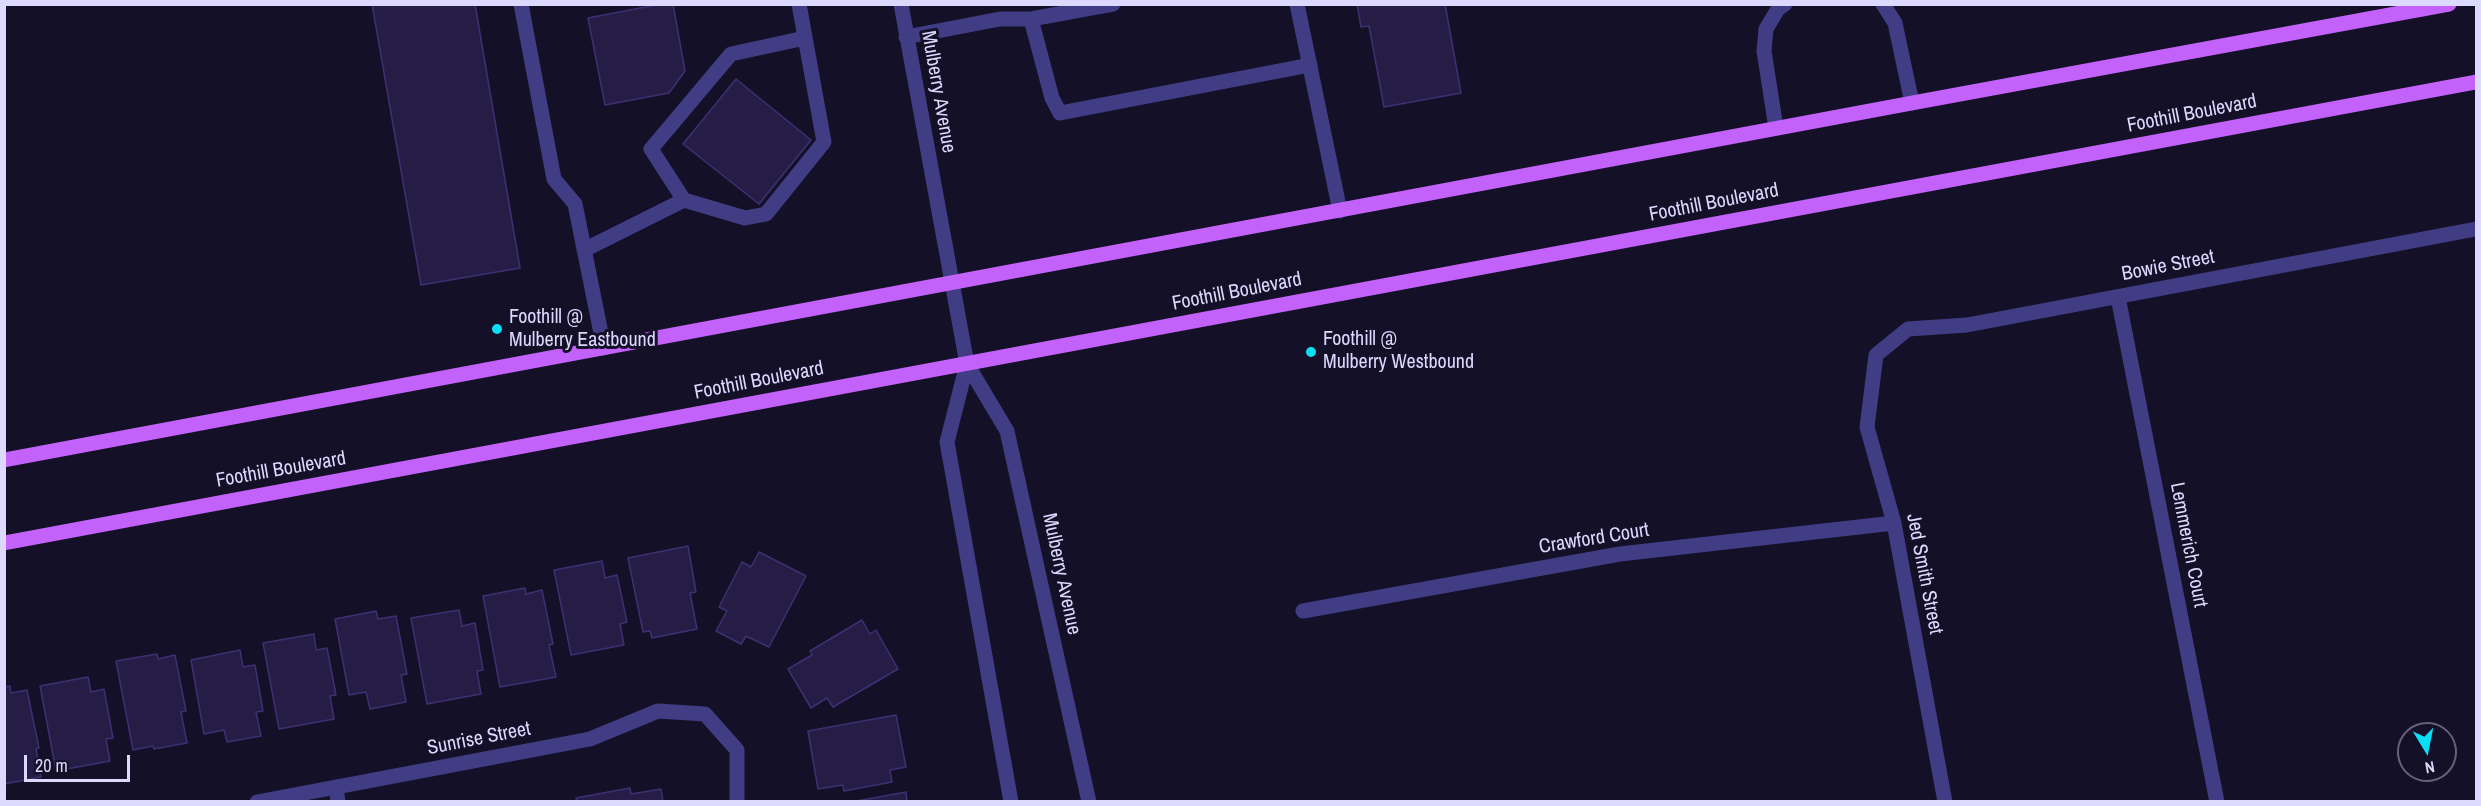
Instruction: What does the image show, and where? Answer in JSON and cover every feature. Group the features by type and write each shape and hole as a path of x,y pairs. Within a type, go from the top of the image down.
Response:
{"main road":[{"path":"4,460 2449,4"},
{"name":"Foothill Boulevard","path":"4,543 2476,82"}],"street":[{"path":"521,4 554,179 575,204 604,348"},
{"path":"799,4 824,142 766,214 745,218 684,200 651,149 731,54 805,38"},
{"name":"Mulberry Avenue","path":"901,4 950,283 967,364 1007,431 1089,801"},
{"path":"906,37 1000,19 1031,19 1113,4"},
{"path":"1297,4 1340,211"},
{"path":"1776,128 1764,51 1766,29 1778,9 1785,4"},
{"path":"1883,4 1895,23 1912,103"},
{"path":"1031,19 1052,98 1060,113 1310,65"},
{"path":"584,250 684,200"},
{"name":"Bowie Street","path":"1876,355 1908,329 1967,325 2476,229"},
{"name":"Lemmerich Court","path":"2118,297 2217,801"},
{"name":"Jed Smith Street","path":"1876,355 1867,427 1894,523 1945,801"},
{"name":"Mulberry Avenue","path":"967,364 947,442 1011,801"},
{"name":"Crawford Court","path":"1303,611 1620,554 1894,523"},
{"name":"Sunrise Street","path":"257,801 337,794 590,740 658,711 705,714 737,750 737,801"}],"building":[{"path":"372,4 475,4 520,268 421,285"},
{"path":"661,4 673,4 685,71 669,93 605,105 588,18"},
{"path":"1357,4 1445,4 1461,93 1384,107 1369,26 1361,27"},
{"path":"736,79 811,140 759,204 683,144"},
{"path":"688,546 696,592 690,593 697,629 652,638 650,631 643,632 628,558"},
{"path":"759,552 806,576 769,647 746,636 741,644 716,631 727,611 719,607 742,562 751,567"},
{"path":"602,561 605,578 617,575 627,622 620,624 624,645 571,655 554,570"},
{"path":"525,588 526,594 542,590 553,644 549,645 556,677 500,687 483,596"},
{"path":"459,610 462,626 475,623 483,670 477,671 481,694 427,704 411,618"},
{"path":"376,611 378,619 396,616 407,674 401,675 406,702 370,709 366,692 349,695 335,619"},
{"path":"862,620 870,634 876,630 898,669 833,707 827,698 811,708 788,669 812,655 810,651"},
{"path":"314,634 316,650 327,648 336,695 330,696 334,719 279,729 263,643"},
{"path":"240,650 243,667 255,665 263,711 256,712 261,736 227,742 224,730 204,734 191,660"},
{"path":"157,654 158,659 175,655 186,711 181,712 187,743 133,750 116,661"},
{"path":"88,677 91,692 104,689 113,738 106,739 110,761 56,771 40,686"},
{"path":"10,686 11,693 27,690 39,748 36,749 41,777 4,784 4,687"},
{"path":"896,715 906,767 890,770 892,782 844,791 843,785 818,789 808,731"},
{"path":"630,788 631,794 661,789 663,802 577,802 576,798"},
{"path":"906,792 907,802 851,802"}],"place":[{"name":"Foothill @ Mulberry Eastbound","path":"497,329"},
{"name":"Foothill @ Mulberry Westbound","path":"1311,352"}]}
